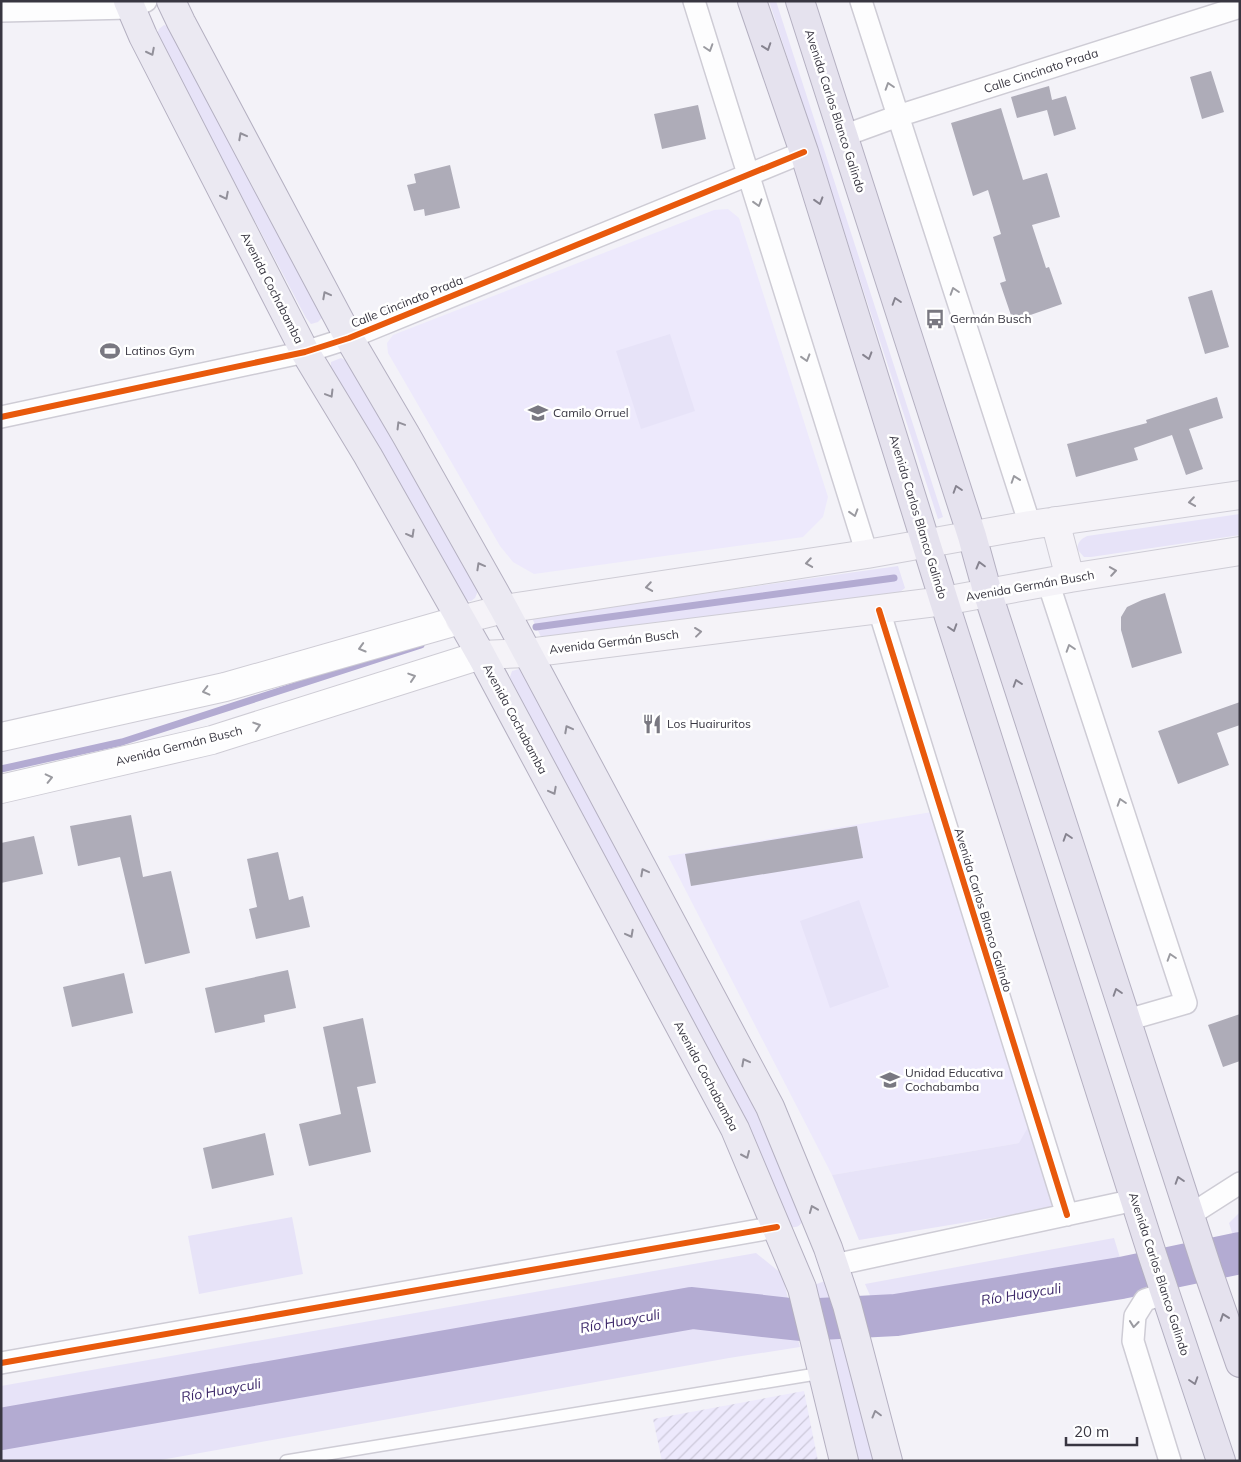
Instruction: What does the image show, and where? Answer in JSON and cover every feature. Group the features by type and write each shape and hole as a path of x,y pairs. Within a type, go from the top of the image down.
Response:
{"highway":[{"name":"Avenida Carlos Blanco Galindo","path":"752,1 804,152 944,601 1153,1257 1221,1461"},
{"name":"Avenida Carlos Blanco Galindo","path":"800,1 972,536 988,594 1208,1271 1240,1363"}],"main road":[{"path":"171,1 349,338 504,609 770,1107 831,1256 847,1305 888,1461"},
{"name":"Avenida Cochabamba","path":"135,3 143,36 305,352 368,456 480,655 735,1129 802,1288 844,1461"},
{"path":"460,620 504,609 867,554 1043,523 1240,494"},
{"path":"1043,523 1059,580"},
{"name":"Avenida Germán Busch","path":"480,655 528,653 879,610 1240,552"},
{"path":"790,1259 831,1256"}],"street":[{"path":"694,1 867,554"},
{"path":"862,1 898,116 1043,523"},
{"path":"1,11 135,3"},
{"name":"Calle Cincinato Prada","path":"842,136 898,116 1240,7"},
{"name":"Calle Cincinato Prada","path":"1,417 305,352 349,338 804,152"},
{"path":"1059,580 1186,1003 1127,1020"},
{"name":"Avenida Carlos Blanco Galindo","path":"879,610 1067,1216"},
{"path":"1,737 225,687 460,620"},
{"name":"Avenida Germán Busch","path":"1,789 212,740 480,655"},
{"path":"1190,1215 1240,1183"},
{"path":"831,1256 1067,1216 1135,1200"},
{"path":"1,1363 777,1227"},
{"path":"1164,1289 1146,1300 1135,1316 1133,1341 1170,1461"}],"lane":[{"path":"286,1461 349,1455 822,1373"}],"shaded area":[{"path":"769,1 776,1 943,517 938,519"},
{"path":"164,25 170,27 320,311 322,318 318,322 311,324 306,318 157,35 159,29"},
{"path":"728,209 739,218 828,497 823,517 803,537 534,574 513,562 500,546 388,353 387,343 393,335 714,210"},
{"path":"670,334 695,411 641,429 616,351"},
{"path":"341,358 347,361 478,591 475,598 471,601 464,600 331,370 331,362"},
{"path":"1240,514 1240,535 1091,557 1084,557 1077,549 1080,541 1087,536"},
{"path":"898,566 905,588 895,596 543,641 532,618"},
{"path":"519,669 525,672 745,1087 778,1155 804,1215 798,1226 790,1227 509,680 512,671"},
{"path":"932,812 1028,1127 1020,1143 832,1175 668,856"},
{"path":"859,900 889,987 830,1008 800,921"},
{"path":"1028,1127 1053,1208 859,1240 832,1175 1019,1143"},
{"path":"1240,1212 1240,1258 1229,1223"},
{"path":"292,1217 303,1274 199,1294 188,1236"},
{"path":"1114,1238 1132,1297 885,1330 865,1284"},
{"path":"756,1253 782,1274 800,1347 729,1358 155,1461 1,1461 1,1386"},
{"path":"825,1281 840,1327 874,1461 858,1461 814,1285"},
{"path":"804,1391 818,1461 662,1461 653,1419"}],"building":[{"path":"1211,71 1224,112 1202,119 1190,77"},
{"path":"1049,86 1052,100 1066,96 1076,129 1054,136 1047,110 1017,118 1011,97"},
{"path":"698,105 706,139 662,149 654,114"},
{"path":"1001,108 1023,180 1047,173 1060,217 1032,225 1046,268 1049,267 1062,304 1013,321 1000,283 1006,281 993,237 1001,234 988,190 973,196 951,123"},
{"path":"450,165 460,208 425,216 424,209 414,211 407,185 416,183 414,174"},
{"path":"1212,290 1229,347 1205,354 1188,297"},
{"path":"1217,397 1223,418 1189,429 1203,469 1186,475 1172,435 1134,448 1138,460 1076,477 1067,444 1147,423 1146,420"},
{"path":"1165,593 1182,653 1132,668 1121,630 1121,617 1127,607"},
{"path":"1240,702 1240,725 1217,733 1229,765 1178,784 1158,731"},
{"path":"131,815 143,877 171,871 190,953 145,964 120,857 78,866 70,826"},
{"path":"857,826 863,858 691,886 685,854"},
{"path":"34,836 43,874 1,883 1,843"},
{"path":"278,852 289,900 303,896 310,927 256,939 249,909 257,907 247,859"},
{"path":"288,970 296,1008 264,1015 265,1022 215,1033 205,988"},
{"path":"124,973 133,1013 72,1027 63,987"},
{"path":"1240,1014 1240,1061 1223,1067 1208,1025"},
{"path":"363,1018 376,1083 357,1087 371,1152 309,1166 299,1124 341,1114 323,1027"},
{"path":"265,1133 274,1175 212,1189 203,1148"}],"waterway":[{"path":"536,627 894,578"},
{"path":"1,769 122,742 421,645"},
{"name":"Río Huayculi","path":"1,1429 692,1308 800,1320 896,1315 1121,1278 1240,1253"}],"cycle path":[{"path":"1,417 305,352 349,338 804,152"},
{"path":"879,610 1067,1215"},
{"path":"1,1363 777,1227"}],"place":[{"name":"Germán Busch","path":"935,319"},
{"name":"Latinos Gym","path":"110,351"},
{"name":"Camilo Orruel","path":"538,413"},
{"name":"Los Huairuritos","path":"652,724"},
{"name":"Unidad Educativa Cochabamba","path":"890,1080"}]}
